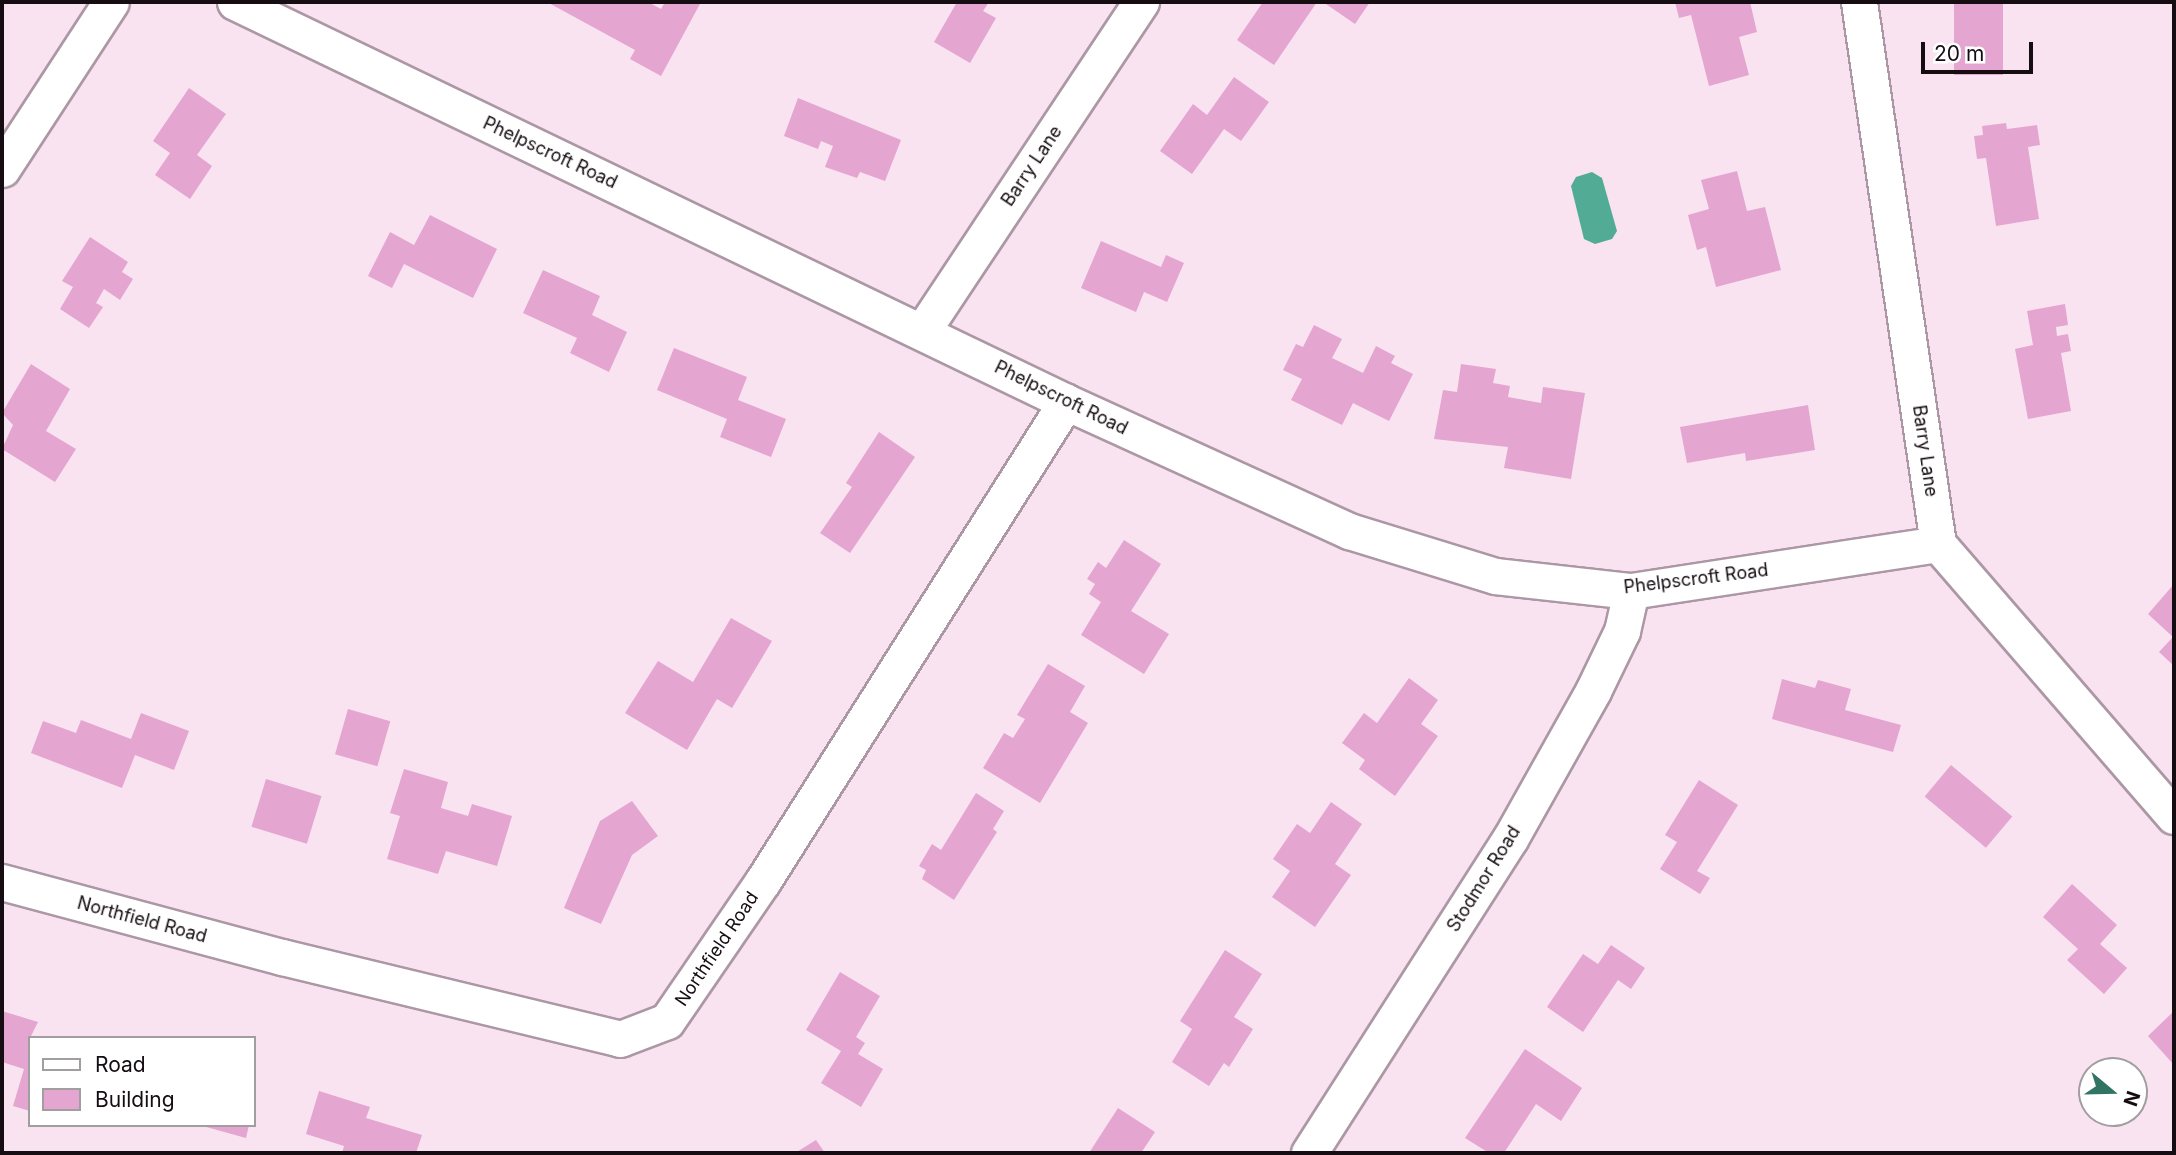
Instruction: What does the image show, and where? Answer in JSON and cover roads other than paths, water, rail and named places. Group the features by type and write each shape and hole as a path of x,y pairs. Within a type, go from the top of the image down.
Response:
{"street":[{"path":"2,170 111,2"},
{"name":"Phelpscroft Road","path":"234,2 923,330 1066,402 1349,531 1495,576 1631,591 1938,544"},
{"name":"Barry Lane","path":"923,330 1141,2"},
{"name":"Barry Lane","path":"1859,2 1938,544"},
{"name":"Northfield Road","path":"2,882 282,957 620,1039 667,1021 763,881 1066,402"},
{"path":"1938,544 2174,816"},
{"name":"Stodmor Road","path":"1309,1153 1510,839 1593,691 1622,631 1631,591"}]}
